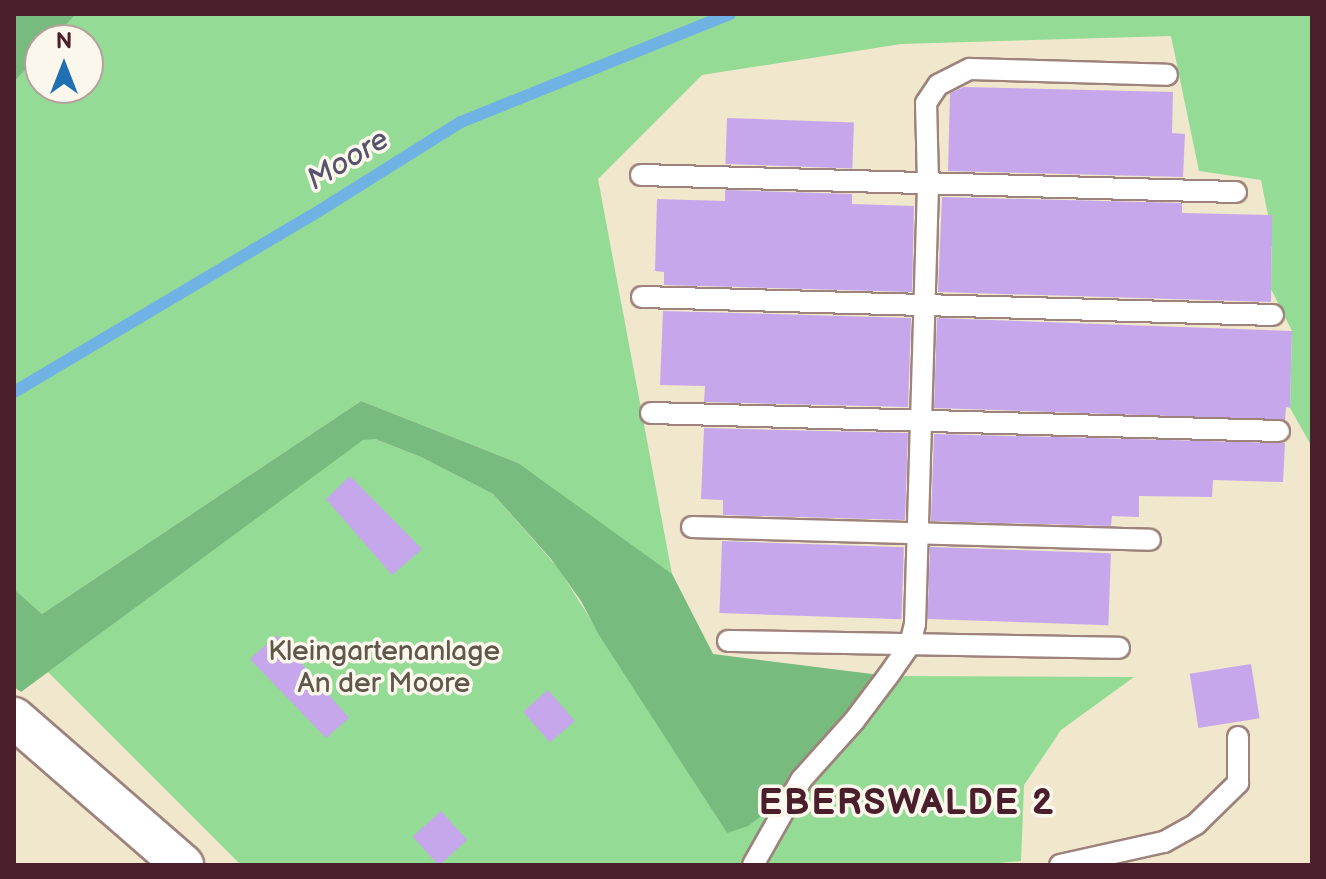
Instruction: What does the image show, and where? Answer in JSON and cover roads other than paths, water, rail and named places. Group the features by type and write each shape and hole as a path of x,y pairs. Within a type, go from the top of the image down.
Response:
{"street":[{"path":"14,718 183,865"}],"lane":[{"path":"753,865 801,780 854,721 910,644 915,624 928,183 926,103 938,85 952,75 970,69 1167,75"},
{"path":"641,175 1236,192"},
{"path":"642,297 1273,315"},
{"path":"651,413 1279,431"},
{"path":"692,527 1150,540"},
{"path":"728,641 1119,648"},
{"path":"1060,865 1164,842 1196,824 1238,783 1238,737"}],"waterway":[{"name":"Moore","path":"14,392 311,216 461,122 730,14"}],"district":[{"name":"EBERSWALDE 2","path":"907,804"}],"park label":[{"name":"Kleingartenanlage An der Moore","path":"384,668"}]}
